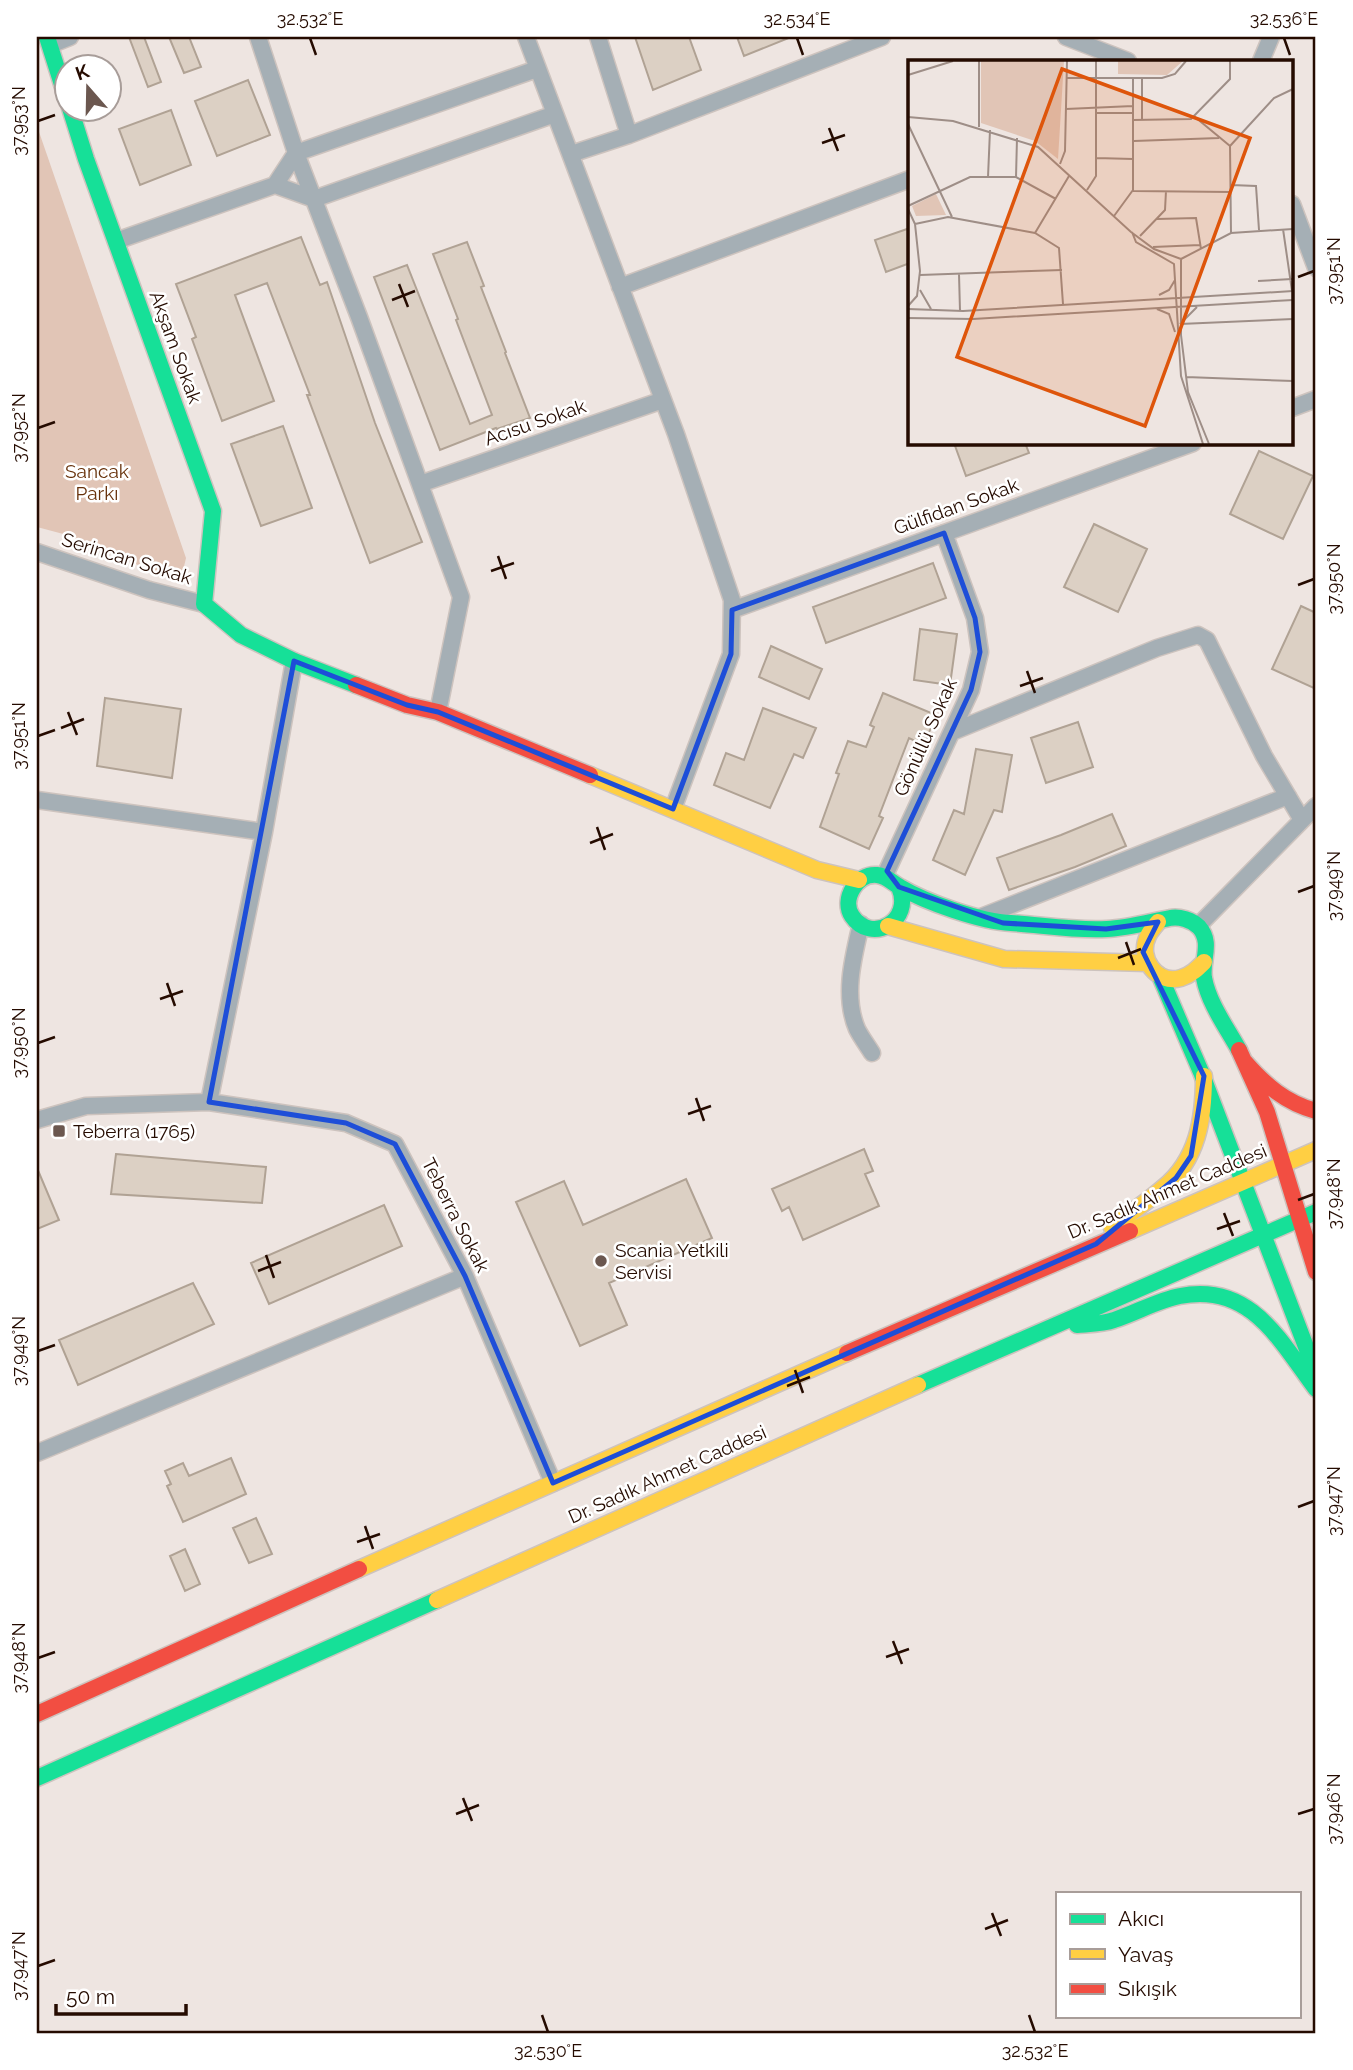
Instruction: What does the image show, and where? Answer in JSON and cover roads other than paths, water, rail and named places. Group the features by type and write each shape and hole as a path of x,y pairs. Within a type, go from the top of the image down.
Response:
{"main road":[{"name":"Akşam Sokak","path":"75,122 213,511 204,604"},
{"path":"204,604 241,635 294,661 407,705 438,712 817,870 859,880"},
{"path":"817,870 848,900"},
{"path":"900,887 904,901 902,910 893,923 879,929 869,928 854,918 849,907 850,890 859,880 875,874 885,875 900,887 953,910 1003,923 1106,929 1158,922 1172,917 1186,919 1198,926 1205,937 1207,949 1204,977 1209,994 1245,1062 1267,1112 1316,1272"},
{"path":"1158,922 1150,930 1143,951 1152,971 1172,980 1185,979 1196,972 1204,962"},
{"path":"888,926 1004,959 1147,963"},
{"path":"1160,976 1204,1076 1316,1373"},
{"path":"1245,1062 1266,1086 1278,1095 1316,1111"},
{"path":"1096,1244 1131,1211 1165,1188 1185,1166 1200,1128 1204,1076"},
{"name":"Dr. Sadık Ahmet Caddesi","path":"37,1714 553,1483 1316,1150"},
{"name":"Dr. Sadık Ahmet Caddesi","path":"37,1778 1054,1325 1316,1212"},
{"path":"1054,1325 1111,1321 1179,1296 1217,1296 1237,1302 1266,1322 1316,1390"}],"street":[{"path":"49,41 70,37"},
{"path":"258,37 296,153 461,597 438,712"},
{"path":"526,37 663,400 712,535 732,600 731,654 673,809"},
{"path":"598,37 629,135"},
{"path":"571,154 629,135 882,37"},
{"path":"1066,37 1125,60"},
{"path":"1261,60 1271,37"},
{"path":"116,241 275,185 296,153 537,69"},
{"path":"275,185 314,199 555,114"},
{"path":"620,286 908,180"},
{"path":"1294,209 1316,268"},
{"path":"1294,407 1316,399"},
{"name":"Acısu Sokak","path":"421,484 663,400"},
{"name":"Gülfidan Sokak","path":"732,610 1190,444"},
{"name":"Gönüllü Sokak","path":"885,875 971,690 980,652 975,618 944,533"},
{"name":"Serincan Sokak","path":"37,552 149,590 204,604"},
{"path":"951,732 1157,648 1198,635 1207,640 1264,756 1302,820"},
{"path":"209,1102 264,832 294,661"},
{"path":"981,917 1288,796"},
{"path":"37,800 264,832"},
{"path":"1198,926 1316,806"},
{"path":"861,925 851,968 851,1008 858,1029 872,1053"},
{"name":"Teberra Sokak","path":"37,1120 86,1106 209,1102 346,1123 395,1144 465,1276 553,1483"},
{"path":"37,1453 465,1276"}],"place":[{"name":"Teberra (1765)","path":"59,1131"},
{"name":"Scania Yetkili Servisi","path":"601,1261"}],"park label":[{"name":"Sancak Parkı","path":"97,482"}]}
